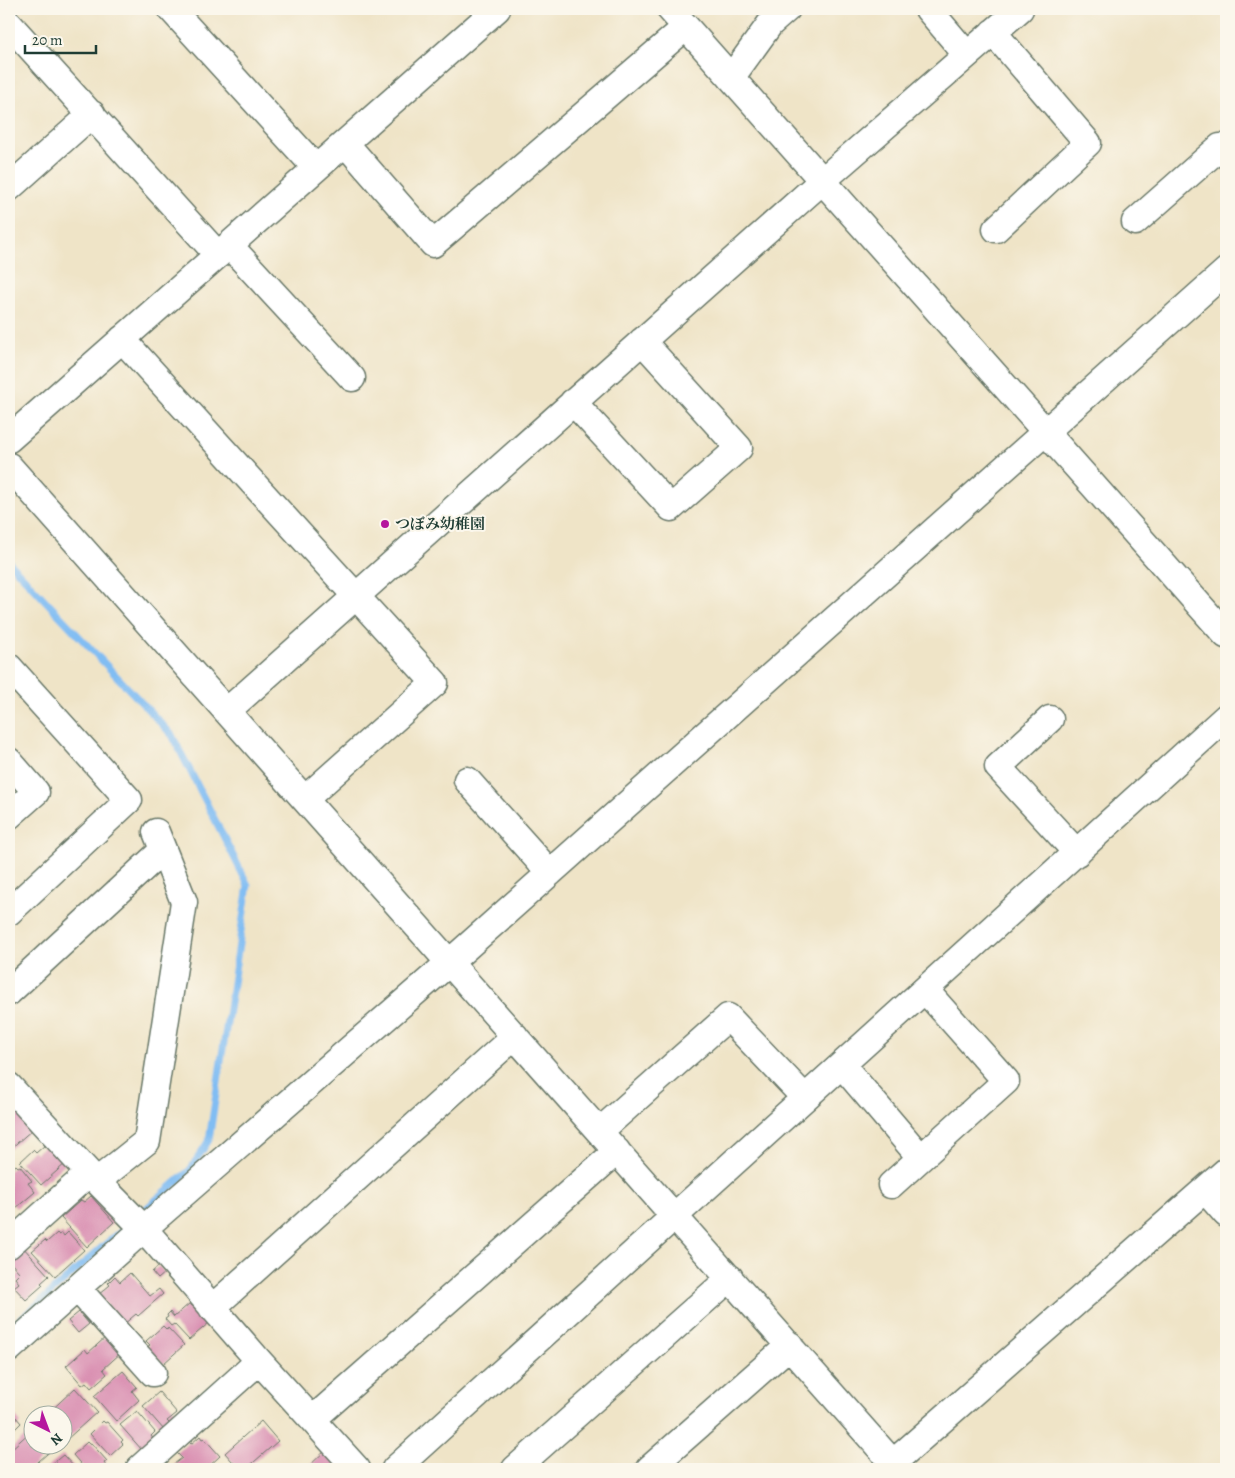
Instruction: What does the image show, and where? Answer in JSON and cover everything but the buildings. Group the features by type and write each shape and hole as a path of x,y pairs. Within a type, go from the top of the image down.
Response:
{"street":[{"path":"171,9 316,168"},
{"path":"9,439 497,9"},
{"path":"731,78 770,24 787,9"},
{"path":"928,9 967,55"},
{"path":"227,711 822,180 1020,9"},
{"path":"345,143 433,244 678,18 1226,635"},
{"path":"9,24 92,114 352,378"},
{"path":"993,32 1088,143 996,229"},
{"path":"9,188 92,114"},
{"path":"1135,222 1220,148 1226,155"},
{"path":"9,1349 77,1288 138,1223 450,962 1226,272"},
{"path":"122,339 435,683 305,799"},
{"path":"573,402 671,508 739,448 642,341"},
{"path":"9,466 790,1346 890,1466 1226,1171"},
{"path":"9,667 129,800 9,912"},
{"path":"395,1469 1226,717"},
{"path":"1050,719 998,767 1076,853"},
{"path":"9,761 36,792 9,816"},
{"path":"467,780 550,873"},
{"path":"9,992 160,841 184,902 147,1141 93,1177 9,1245"},
{"path":"891,1185 1006,1081 925,990"},
{"path":"600,1131 728,1017 805,1098"},
{"path":"212,1308 515,1036"},
{"path":"842,1065 921,1158"},
{"path":"9,1086 138,1223 357,1469"},
{"path":"313,1419 617,1151"},
{"path":"1205,1190 1226,1214"},
{"path":"515,1469 730,1278"},
{"path":"77,1288 153,1372"},
{"path":"649,1469 790,1346"},
{"path":"139,1469 259,1361"}],"waterway":[{"path":"9,562 172,735 248,885 209,1140 190,1170 9,1329"}],"place":[{"name":"つぼみ幼稚園","path":"385,524"}]}
